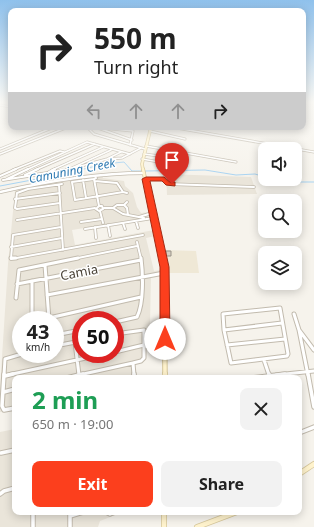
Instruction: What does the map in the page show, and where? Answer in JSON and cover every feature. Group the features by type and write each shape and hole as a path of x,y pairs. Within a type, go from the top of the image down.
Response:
{"main road":[{"path":"150,131 142,159 163,258 165,375"},
{"path":"302,472 314,464"},
{"path":"164,515 164,527"},
{"path":"197,527 229,515"}],"street":[{"path":"3,153 0,150 47,130"},
{"path":"0,154 60,130"},
{"path":"90,130 94,134 141,148 236,162"},
{"path":"100,130 132,140"},
{"path":"121,130 133,131 130,145"},
{"path":"187,130 314,152"},
{"path":"150,131 186,139"},
{"path":"121,152 107,159 69,170 3,180 87,142 130,154"},
{"path":"21,177 96,144"},
{"path":"47,173 104,146"},
{"path":"107,159 122,158 141,148"},
{"path":"69,170 112,149"},
{"path":"0,176 60,151 64,152"},
{"path":"144,154 159,156"},
{"path":"142,159 182,166"},
{"path":"0,192 39,183 115,172 144,173"},
{"path":"146,179 164,179 168,184 254,187"},
{"path":"83,180 86,198"},
{"path":"95,180 99,206"},
{"path":"123,192 116,182 95,180 72,182 75,200 123,192 127,193"},
{"path":"60,203 16,209 15,199 16,193 27,189 61,184 60,203 63,250"},
{"path":"15,199 60,193"},
{"path":"17,220 61,214 99,206 104,208 113,208 117,205 124,205 127,202"},
{"path":"124,205 127,208 128,215"},
{"path":"95,208 100,211 103,223"},
{"path":"100,211 104,208"},
{"path":"113,208 115,211 138,217 153,216"},
{"path":"84,229 136,221 153,216"},
{"path":"81,222 102,219"},
{"path":"136,221 138,228"},
{"path":"123,223 125,228"},
{"path":"108,226 110,236"},
{"path":"61,227 15,234 12,236 11,259 143,235"},
{"path":"95,227 96,238"},
{"path":"11,247 62,238"},
{"path":"124,320 137,318 139,315 141,297 141,260 137,242"},
{"path":"16,298 19,270 45,266 137,246"},
{"name":"Camia","path":"18,284 141,260"},
{"path":"45,266 48,311"},
{"path":"47,295 164,273"},
{"path":"32,281 32,311"},
{"path":"64,315 141,297"},
{"path":"280,308 282,323 288,354 287,356 264,360 231,362 224,330 223,314 280,308"},
{"path":"294,314 299,330 314,406"},
{"path":"224,330 282,323"},
{"path":"87,375 143,360 144,330 124,333"},
{"path":"299,330 314,350"},
{"path":"227,345 285,339"},
{"path":"124,350 144,346 165,346"},
{"path":"12,356 6,358 2,406 4,410 12,409"},
{"path":"264,360 269,375"},
{"path":"5,376 72,361"},
{"path":"77,363 79,375"},
{"path":"133,363 134,375"},
{"path":"294,375 314,371"},
{"path":"4,392 12,390"},
{"path":"302,432 314,427"},
{"path":"0,453 12,451"},
{"path":"0,494 12,489"},
{"path":"33,515 34,527"},
{"path":"70,515 70,527"}],"shaded area":[{"path":"166,174 251,177 257,194 167,195"},
{"path":"102,175 103,178 124,181 125,186 133,193 137,207 141,213 150,212 152,217 72,230 75,245 154,230 155,236 146,238 154,271 161,270 161,273 151,275 150,324 154,323 153,340 161,340 161,347 145,347 145,357 134,364 135,375 12,375 12,410 0,412 0,388 8,264 15,190 33,185"},
{"path":"163,250 196,251 199,273 165,273"},
{"path":"12,430 12,515 115,515 100,521 98,527 0,527 0,432"}],"building":[{"path":"166,251 171,251 171,256 166,256"}],"waterway":[{"name":"Camuning Creek","path":"0,186 64,174 104,164 124,162 132,171 141,171"},
{"name":"Camuning Creek","path":"145,171 205,170 236,175 258,175"},
{"name":"Camuning Creek","path":"302,182 314,182"}],"route":[{"path":"165,339 164,267 146,179 166,179 168,184 172,184"}]}
